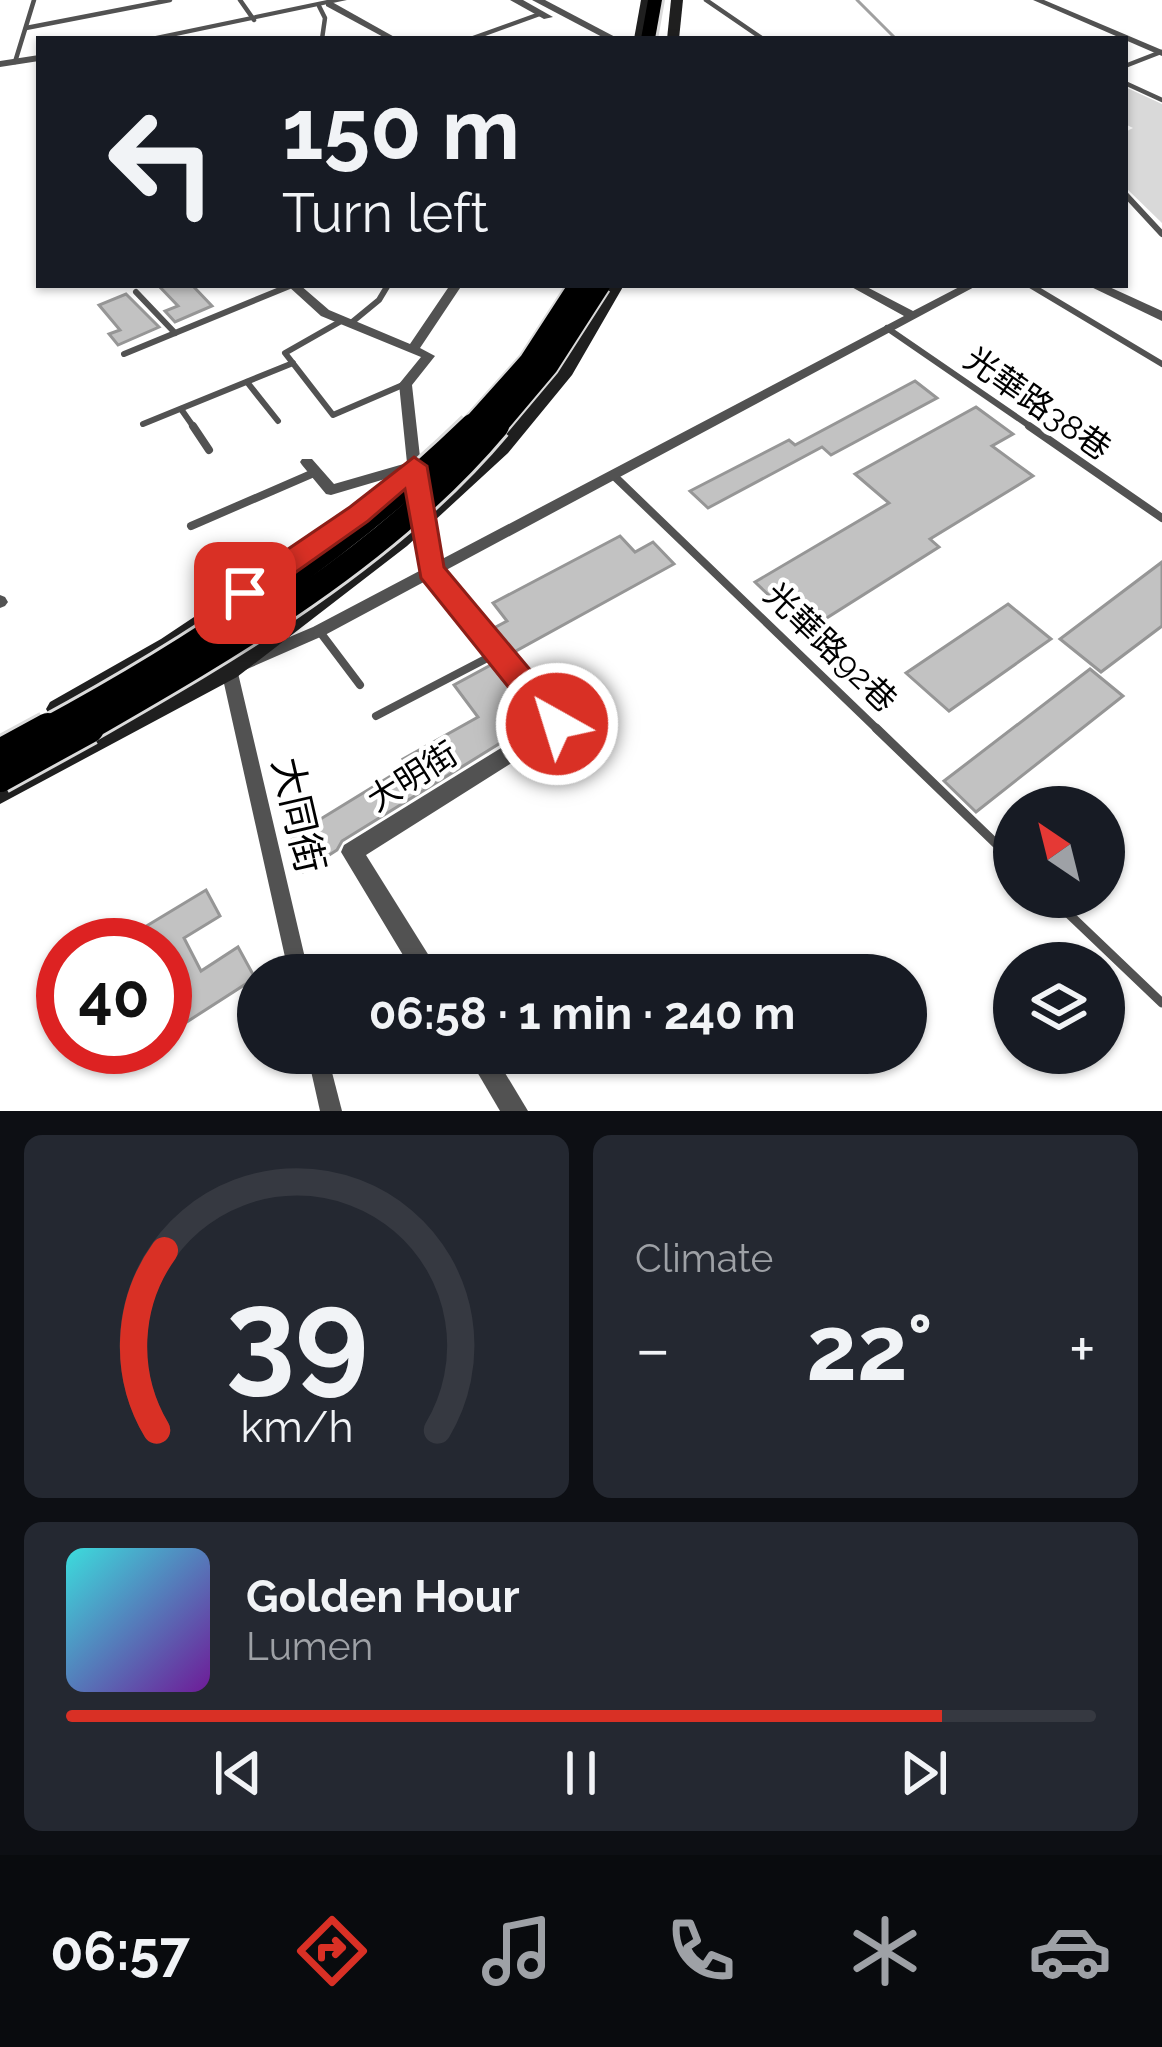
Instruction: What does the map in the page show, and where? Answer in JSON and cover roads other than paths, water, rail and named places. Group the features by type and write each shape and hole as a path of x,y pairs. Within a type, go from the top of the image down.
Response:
{"highway":[{"path":"645,36 651,0"},
{"path":"664,36 673,0"},
{"path":"0,754 178,652 370,522 465,434 531,359 576,288"},
{"path":"0,777 195,666 388,533 487,442 551,366 598,288"}],"main road":[{"path":"673,0 673,36"},
{"path":"0,741 169,645 359,514 523,357 566,288"},
{"path":"0,793 229,670 423,520 501,448 566,370 614,288"}],"street":[{"path":"515,0 607,36"},
{"path":"1037,0 1124,36"},
{"path":"163,36 330,3 389,36"},
{"path":"474,36 537,5"},
{"path":"537,5 585,36"},
{"path":"1128,38 1162,52"},
{"path":"0,64 36,58"},
{"path":"296,288 325,313 426,351 428,362 405,384 430,571"},
{"path":"414,346 454,288"},
{"path":"860,288 913,316"},
{"path":"229,670 319,631 611,472 966,288"},
{"path":"1100,288 1162,317"},
{"path":"1128,288 1162,303"},
{"path":"312,467 331,490 414,466"},
{"name":"大明街","path":"416,954 352,852 557,724 430,571"},
{"name":"大同街","path":"229,670 294,954"},
{"path":"322,1074 331,1111"},
{"path":"491,1074 515,1111"}],"lane":[{"path":"15,62 34,0"},
{"path":"26,28 170,0"},
{"path":"240,0 254,20"},
{"path":"706,0 760,36"},
{"path":"322,36 330,3"},
{"path":"1128,65 1162,52"},
{"path":"1128,84 1162,100"},
{"path":"1128,197 1162,234"},
{"path":"124,353 285,288"},
{"path":"385,288 347,322 285,353 334,415 405,384"},
{"path":"1035,288 1162,364"},
{"path":"136,292 175,333"},
{"name":"光華路38巷","path":"887,328 1162,518"},
{"path":"143,424 293,363"},
{"path":"248,382 278,421"},
{"path":"181,409 209,450"},
{"path":"191,526 312,467"},
{"name":"光華路92巷","path":"611,472 993,841"},
{"path":"319,631 361,686"},
{"path":"376,716 499,652"},
{"path":"1074,918 1162,1004"}],"waterway":[{"path":"857,0 893,36"}]}
